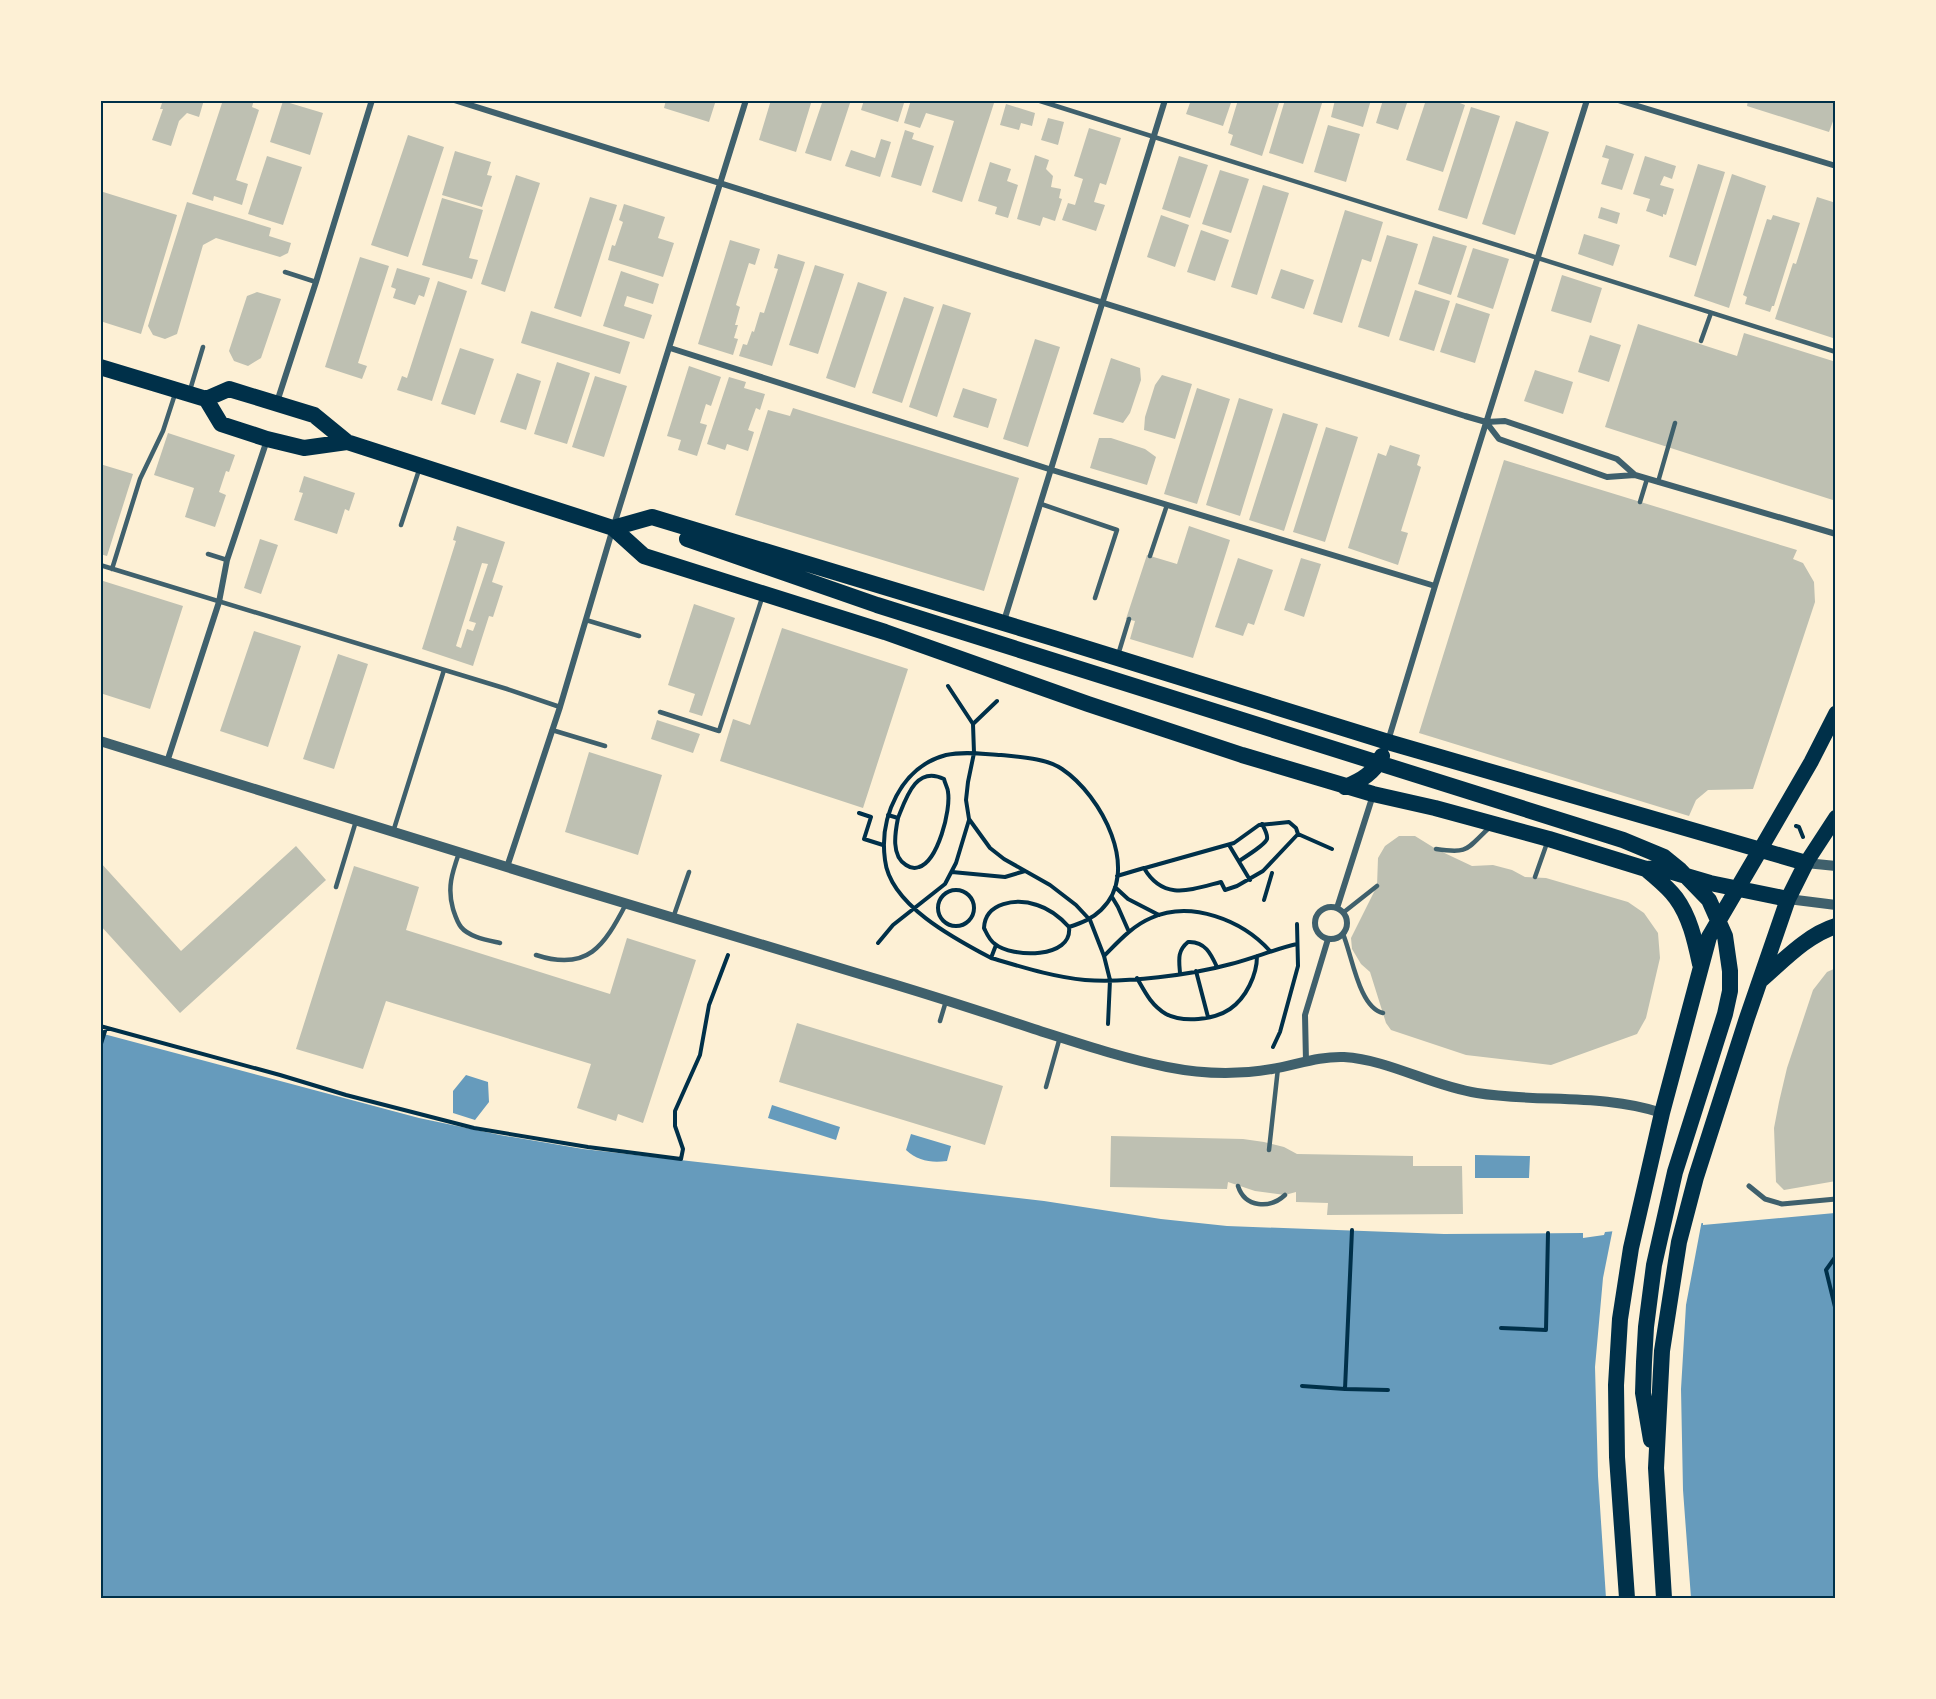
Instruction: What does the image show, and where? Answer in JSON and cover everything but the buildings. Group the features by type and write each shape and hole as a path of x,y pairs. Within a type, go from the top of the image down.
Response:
{"highway":[{"path":"100,367 206,399 229,389 277,402 314,415 347,442 420,467 613,528 648,526 877,605 1623,840 1664,857 1709,900 1725,936 1730,971 1730,992 1715,1052 1667,1204 1651,1286 1643,1393 1656,1476 1664,1599"},
{"path":"206,399 221,424 267,439 304,448 347,442"},
{"path":"613,528 652,517 1388,742 1806,863 1788,899 1686,1209 1672,1279 1663,1342 1656,1476"},
{"path":"613,528 644,556 885,632 1088,704 1345,787 1549,839 1646,869 1659,868 1706,882 1788,899"},
{"path":"1345,787 1362,780 1377,766 1388,742"},
{"path":"1627,1599 1617,1457 1616,1385 1620,1319 1631,1248 1662,1113 1701,968 1714,928 1760,850"},
{"path":"1646,869 1676,897 1684,911 1691,928 1701,968"},
{"path":"1760,981 1810,939 1836,926"}],"main road":[{"path":"1760,850 1812,762 1836,713"},
{"path":"1806,863 1836,817"}],"street":[{"path":"277,402 372,100"},
{"path":"454,100 1486,422 1505,421 1617,459 1635,476"},
{"path":"507,867 560,707 746,100"},
{"path":"1003,624 1165,100"},
{"path":"1388,742 1587,100"},
{"path":"1618,100 1836,166"},
{"path":"670,348 1052,470 1435,586"},
{"path":"1486,422 1499,439 1607,477 1635,476 1836,534"},
{"path":"167,762 219,602 227,560 267,439"},
{"path":"100,741 459,853 1168,1068 1233,1074 1278,1068 1324,1058 1362,1059 1389,1065 1473,1093 1617,1102 1662,1113"},
{"path":"1338,908 1373,795"},
{"path":"1806,863 1836,866"},
{"path":"1788,899 1836,905"},
{"path":"1324,908 1338,908 1344,912 1347,923 1343,933 1334,939 1328,939 1319,934 1315,918 1324,908"},
{"path":"1306,1061 1305,1015 1328,939"},
{"path":"1749,1186 1765,1199 1782,1204 1836,1199"}],"lane":[{"path":"1037,100 1836,352"},
{"path":"285,272 316,282"},
{"path":"1701,341 1711,313"},
{"path":"112,569 146,460 163,431 203,347"},
{"path":"1658,482 1675,423"},
{"path":"402,525 420,467"},
{"path":"1640,502 1647,479"},
{"path":"1041,504 1117,530 1095,598"},
{"path":"1150,556 1167,505"},
{"path":"208,554 227,560"},
{"path":"100,565 560,707"},
{"path":"660,712 719,731 764,593"},
{"path":"586,620 639,636"},
{"path":"1117,658 1129,620"},
{"path":"393,832 444,670"},
{"path":"552,730 605,746"},
{"path":"336,887 356,820"},
{"path":"1436,849 1460,852 1466,850 1493,824"},
{"path":"1535,877 1549,839"},
{"path":"459,853 450,880 450,896 455,917 461,927 469,933 500,943"},
{"path":"673,918 689,872"},
{"path":"1344,912 1377,886"},
{"path":"536,955 564,962 582,958 593,952 610,933 626,904"},
{"path":"1343,933 1366,1001 1375,1011 1383,1013"},
{"path":"939,1021 946,1000"},
{"path":"1046,1087 1060,1037"},
{"path":"1269,1150 1278,1068"},
{"path":"1238,1186 1252,1203 1261,1205 1278,1201 1285,1195"}],"path":[{"path":"878,944 893,925 945,884 956,863 969,819 966,800 974,753 973,724 948,686"},
{"path":"973,724 998,701"},
{"path":"1069,927 1090,920 1102,910 1112,897 1117,876 1113,834 1101,811 1083,787 1062,769 1025,757 974,753 944,756 924,766 910,777 899,791 888,815 884,845 889,877 896,888 925,918 945,933 992,958 1053,975 1083,980 1110,980 1217,967 1297,944"},
{"path":"936,775 944,779 948,792 948,814 937,845 927,861 919,867 910,867 901,862 896,852 895,834 898,818 910,792 919,780 924,776 936,775"},
{"path":"860,813 871,817 864,838 884,845"},
{"path":"888,815 898,818"},
{"path":"969,819 990,848 1004,859 1050,885 1076,905 1090,920 1104,956 1110,980 1108,1024"},
{"path":"1117,876 1229,845 1262,824 1289,822 1296,828 1298,834 1332,849"},
{"path":"1239,861 1267,839 1262,824"},
{"path":"1796,826 1800,827 1806,838"},
{"path":"1144,868 1151,879 1162,887 1172,890 1188,890 1221,882 1225,890 1250,880 1263,871 1298,834"},
{"path":"1229,845 1250,880"},
{"path":"952,872 1005,877 1025,871"},
{"path":"1263,871 1271,875 1264,900"},
{"path":"945,884 948,892"},
{"path":"1115,887 1128,899 1159,915"},
{"path":"964,891 972,898 973,915 968,921 958,926 944,921 939,909 941,899 948,892 964,891"},
{"path":"1112,897 1129,932"},
{"path":"1025,903 1037,905 1059,916 1069,927 1070,933 1065,944 1049,951 1017,952 996,945 987,936 984,920 995,907 1025,903"},
{"path":"1104,956 1144,921 1159,915 1181,912 1221,918 1246,930 1270,951"},
{"path":"1273,1047 1280,1032 1295,980 1299,958 1297,924"},
{"path":"945,933 951,925"},
{"path":"1180,973 1180,951 1188,942 1195,942 1207,948 1217,967"},
{"path":"992,958 996,945"},
{"path":"100,1047 103,1027 474,1128 559,1143 681,1159 683,1149 675,1126 675,1111 700,1055 710,999 728,955"},
{"path":"1137,978 1146,996 1169,1016 1182,1019 1208,1017 1230,1010 1239,1000 1257,967 1257,956"},
{"path":"1196,971 1208,1017"},
{"path":"1345,1389 1352,1230"},
{"path":"1502,1328 1546,1330 1548,1233"},
{"path":"1836,1256 1826,1270 1836,1311"},
{"path":"1302,1386 1388,1390"}],"water":[{"path":"100,1033 419,1118 500,1135 583,1149 1044,1201 1161,1219 1227,1226 1444,1234 1583,1233 1583,1238 1604,1235 1605,1232 1835,1213 1835,1598 101,1598"},
{"path":"466,1075 488,1082 489,1102 475,1120 453,1113 453,1091"},
{"path":"772,1105 840,1127 836,1140 768,1118"},
{"path":"911,1134 951,1146 947,1161 925,1160 911,1154 906,1150"},
{"path":"1475,1155 1530,1156 1529,1178 1475,1178"}],"pier":[{"path":"1702,1220 1686,1305 1681,1389 1683,1490 1691,1598 1606,1598 1598,1476 1595,1367 1603,1278 1613,1228"}]}
